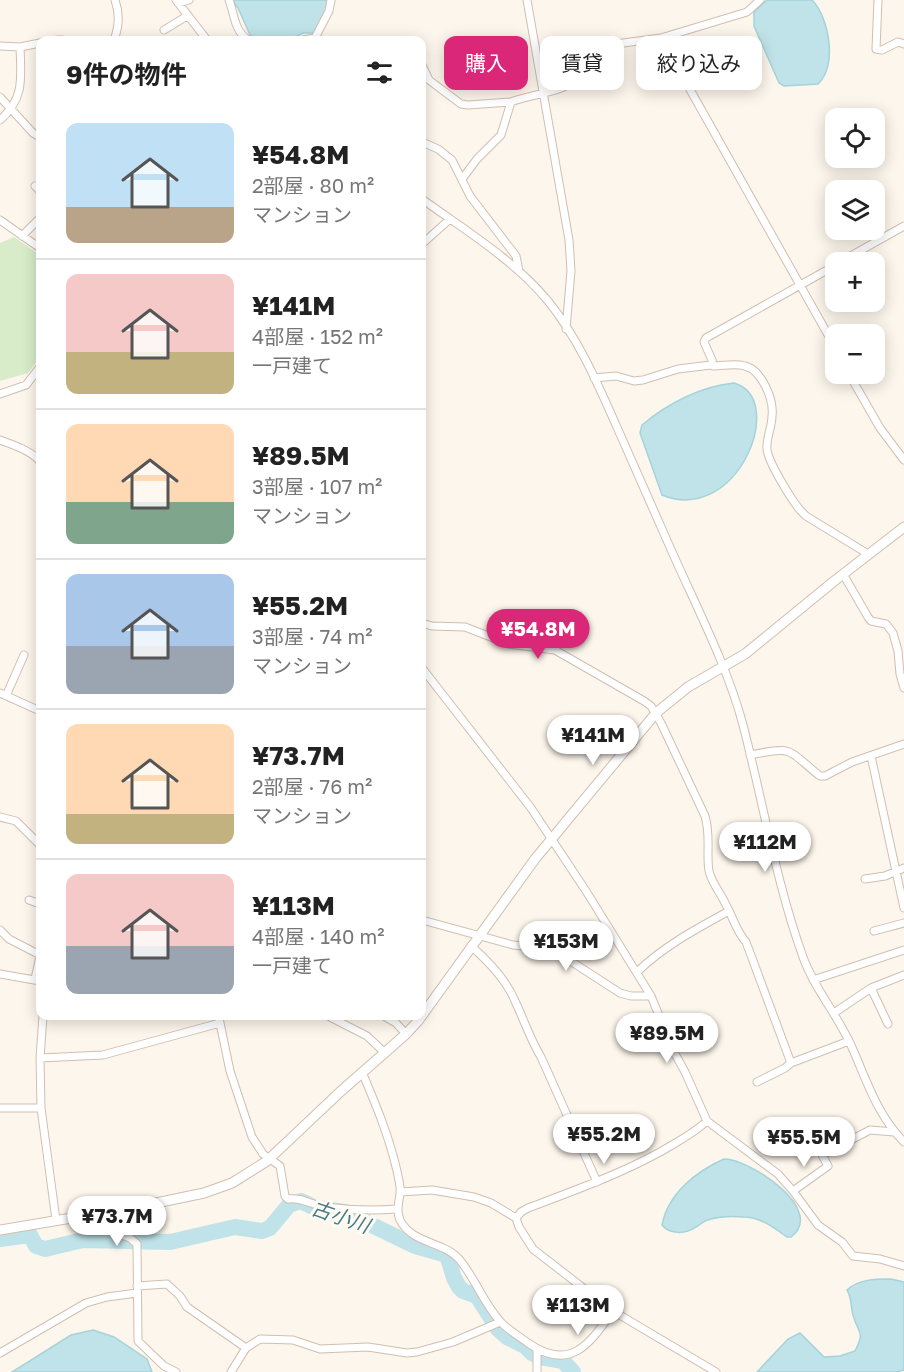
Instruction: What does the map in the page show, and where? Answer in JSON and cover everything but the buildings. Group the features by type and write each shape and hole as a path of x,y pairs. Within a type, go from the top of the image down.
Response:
{"street":[{"path":"115,0 119,14 115,36"},
{"path":"177,1 189,0"},
{"path":"228,0 236,27 244,36"},
{"path":"317,36 329,11 331,0"},
{"path":"527,0 571,256 566,329"},
{"path":"668,36 747,12 760,0"},
{"path":"878,0 876,49 882,50 898,42 904,44"},
{"path":"177,1 201,36"},
{"path":"164,30 188,16"},
{"path":"426,74 429,80 461,104 511,102 574,82 583,74 601,46 636,41"},
{"path":"0,46 20,47 36,44"},
{"path":"0,120 12,109 22,84 20,47"},
{"path":"690,90 825,330"},
{"path":"0,97 36,135"},
{"path":"462,179 477,159 501,135 511,102"},
{"path":"426,144 452,160 470,196 516,256 519,271"},
{"path":"426,202 511,262 550,303 583,355 723,669 742,723 803,958 813,980 849,1041 876,1105 894,1132 904,1142"},
{"path":"426,240 450,219"},
{"path":"0,220 36,245"},
{"path":"22,236 36,222"},
{"path":"858,252 904,226"},
{"path":"711,365 712,360 704,342 706,338 825,271"},
{"path":"594,378 616,376 634,381 678,369 711,365 744,365 752,368 771,402 772,418 767,443 768,457 793,501 806,516 868,554"},
{"path":"0,394 26,385 36,372"},
{"path":"855,384 880,428 904,460"},
{"path":"0,440 16,446 36,458"},
{"path":"426,1010 552,838 656,713 688,687 723,669 745,654 904,527"},
{"path":"843,574 871,621 890,627 902,668 904,688"},
{"path":"426,624 465,627 509,644 555,650 645,701 656,713 705,816 711,879 740,935 746,942 791,1063"},
{"path":"24,655 3,694 36,709"},
{"path":"426,673 552,838 637,972 651,996 674,1052 707,1121 778,1174 818,1225 836,1237 853,1256 880,1259 904,1266"},
{"path":"750,755 780,749 788,750 820,776 825,776 852,762 904,744"},
{"path":"870,756 904,908"},
{"path":"0,817 16,821 36,841"},
{"path":"865,879 885,876 904,868"},
{"path":"29,900 36,903"},
{"path":"637,972 670,945 729,911"},
{"path":"426,921 513,945 552,949 620,993 631,996 651,996"},
{"path":"874,931 904,923"},
{"path":"0,930 9,939 36,953"},
{"path":"471,946 490,965 515,1000 531,1040 541,1057 597,1182"},
{"path":"813,980 904,950"},
{"path":"0,975 36,980"},
{"path":"834,1013 871,988 904,975"},
{"path":"871,988 888,1024"},
{"path":"43,1020 40,1058 41,1108 56,1220"},
{"path":"40,1058 103,1055 217,1020"},
{"path":"220,1020 230,1071 252,1137 263,1154 280,1166 283,1191 288,1199 302,1199 325,1207 368,1210 397,1209"},
{"path":"336,1020 367,1036 385,1053"},
{"path":"391,1020 406,1034"},
{"path":"0,1230 137,1207 204,1193 232,1183 270,1158 406,1034 418,1020"},
{"path":"757,1082 791,1063 849,1041"},
{"path":"362,1072 382,1117 392,1152 400,1192 397,1209 401,1222 427,1243 441,1247 458,1258 500,1322 547,1355 570,1356 578,1353 594,1337 613,1311"},
{"path":"0,1108 41,1108"},
{"path":"516,1218 528,1208 637,1164 693,1134 707,1121"},
{"path":"793,1191 828,1166 822,1155 870,1130 894,1132"},
{"path":"400,1192 432,1190 474,1197 491,1203 516,1218 533,1249 613,1311 716,1372"},
{"path":"88,1214 110,1231 130,1238 136,1244 138,1341 164,1366 176,1372"},
{"path":"0,1353 86,1303 137,1289 167,1284 180,1296 187,1307 246,1348"},
{"path":"231,1372 246,1348 260,1340 293,1340 320,1349 368,1347 406,1353 453,1342 500,1322"},
{"path":"537,1349 537,1372"}],"green space":[{"path":"14,237 36,252 36,362 28,373 0,381 0,243"}],"water":[{"path":"232,0 328,0 328,8 315,33 303,33 297,36 250,35"},
{"path":"767,0 812,0 823,18 829,42 828,66 818,84 784,86 779,83 762,44 762,36 758,36 754,26 754,12"},
{"path":"734,383 750,393 756,411 755,433 747,456 732,477 713,493 689,500 662,495 640,433 642,425 685,397 709,388"},
{"path":"724,1159 750,1167 781,1188 792,1200 799,1213 800,1226 791,1237 787,1237 762,1221 745,1217 712,1219 683,1232 669,1231 662,1225 670,1203 685,1184"},
{"path":"891,1279 904,1282 904,1370 896,1372 757,1372 788,1339 800,1333 824,1357 840,1356 855,1351 860,1340 860,1333 847,1290 862,1282"},
{"path":"93,1330 114,1337 147,1359 152,1372 12,1372 71,1335"}],"waterway":[{"name":"古小川","path":"0,1239 30,1235 36,1246 45,1249 83,1240 170,1242 235,1227 262,1231 270,1228 289,1205 301,1201 315,1208 345,1212 415,1246 447,1255 459,1287 477,1296 498,1329 540,1357 563,1361 573,1372"}]}
